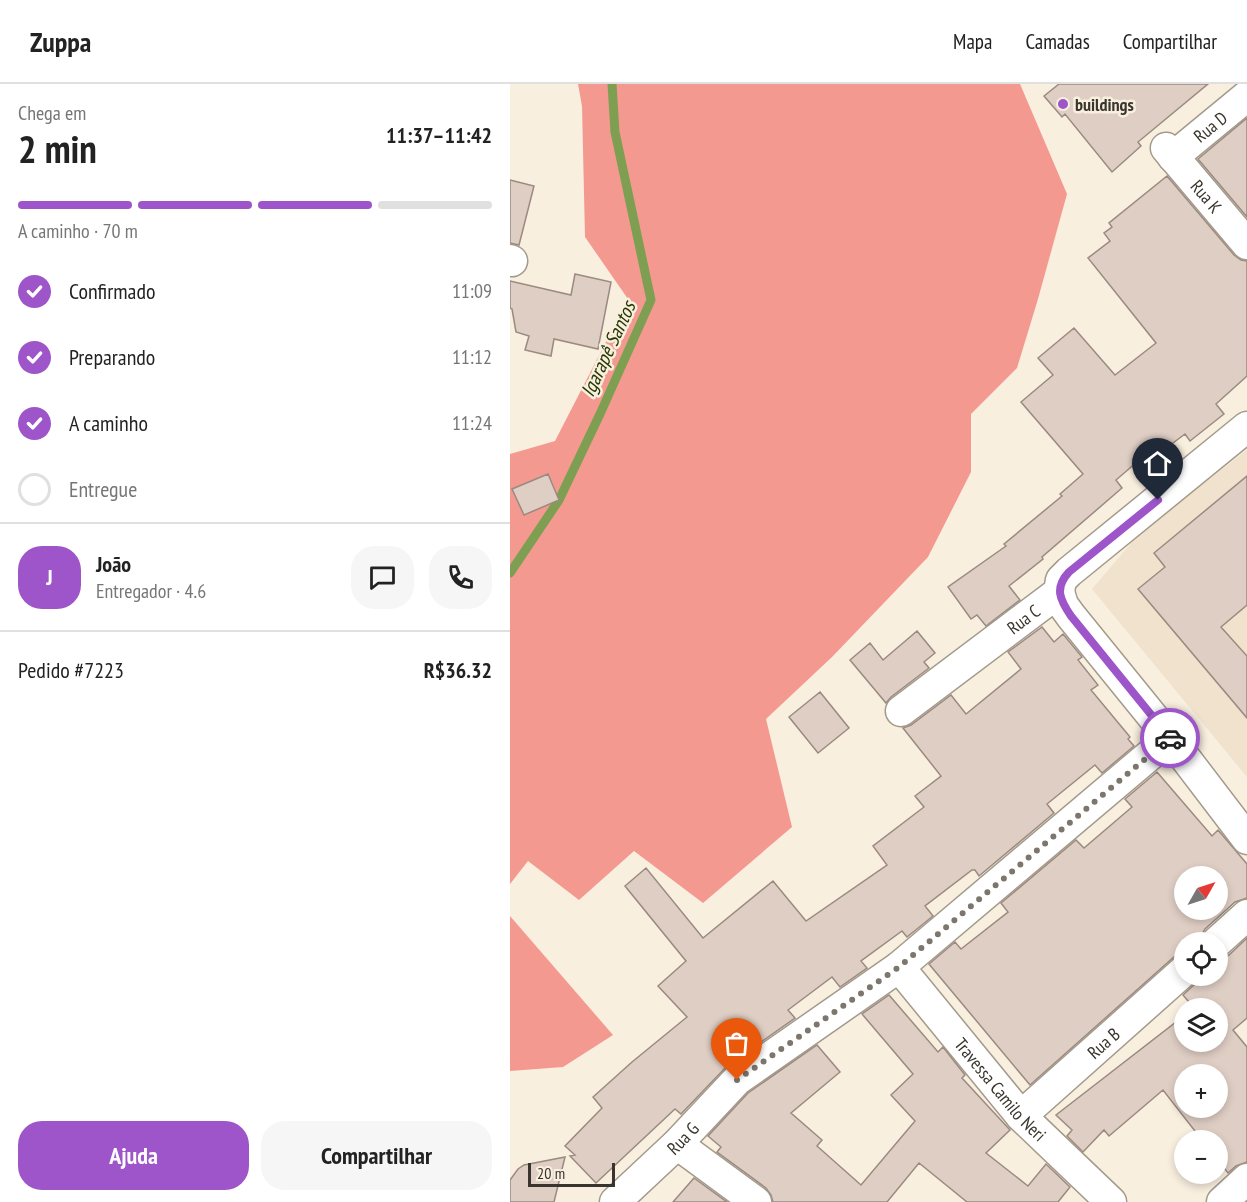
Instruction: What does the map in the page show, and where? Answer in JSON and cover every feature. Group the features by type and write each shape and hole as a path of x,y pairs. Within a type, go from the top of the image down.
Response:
{"street":[{"name":"Rua D","path":"1170,152 1247,96"},
{"name":"Rua K","path":"1170,152 1247,244"},
{"name":"Rua C","path":"901,711 1059,592 1062,580 1069,572 1247,427"},
{"path":"1059,592 1063,605 1071,616 1170,738 1247,839"},
{"name":"Rua G","path":"615,1202 677,1144 737,1080 899,967 1170,738"},
{"path":"1228,932 1247,915"},
{"name":"Travessa Camilo Neri","path":"899,967 1021,1116 1111,1202"},
{"name":"Rua B","path":"1021,1116 1174,980"},
{"path":"677,1144 756,1202"},
{"path":"1222,1202 1247,1179"}],"shaded area":[{"path":"578,84 1020,84 1067,194 1017,368 971,414 971,472 928,557 832,657 766,719 792,827 703,903 634,851 579,900 528,861 510,884 510,454 555,441 628,299 585,237 582,106"},
{"path":"1247,450 1247,777 1092,589 1139,534"},
{"path":"510,916 613,1035 563,1067 510,1071"}],"building":[{"path":"1059,84 1208,84 1138,142 1141,146 1112,172 1065,114 1062,117 1044,96"},
{"path":"1247,118 1247,217 1198,159"},
{"path":"1167,176 1234,255 1247,261 1247,376 1216,404 1224,414 1190,441 1185,434 1157,455 1152,449 1116,480 1122,488 1042,557 1043,559 1009,586 1020,600 986,626 977,615 971,619 948,587 1006,546 1004,544 1062,496 1060,494 1083,474 1021,402 1053,375 1038,358 1074,328 1115,375 1156,343 1088,258 1110,241 1104,233 1112,227 1109,223"},
{"path":"510,180 534,186 519,245 510,243"},
{"path":"575,274 611,282 598,349 554,339 551,356 525,350 529,336 516,332 510,308 510,281 571,295"},
{"path":"548,474 559,500 524,515 512,489"},
{"path":"1247,476 1247,605 1221,627 1247,656 1247,718 1138,589 1165,567 1154,553"},
{"path":"1042,627 1054,642 1063,634 1082,657 1078,660 1098,685 1091,690 1130,737 1128,739 1134,746 1102,773 1095,765 1047,804 1054,813 979,876 975,870 972,870 925,906 933,916 907,937 902,931 861,961 867,968 840,987 832,977 788,1010 795,1018 727,1066 681,1114 675,1109 596,1183 570,1156 575,1155 565,1146 602,1108 593,1097 687,1017 658,986 686,961 625,886 646,868 703,938 773,881 806,921 887,865 873,846 924,807 915,796 941,776 903,728 911,725 951,695 966,714 1021,669 1008,652"},
{"path":"917,631 935,653 924,662 929,668 886,703 850,660 870,643 883,660"},
{"path":"820,692 849,728 818,753 789,717"},
{"path":"1157,772 1212,836 1218,830 1247,864 1247,898 1235,902 1228,908 1228,866 1174,866 1174,920 1215,920 1203,932 1174,932 1174,957 1030,1085 929,964 955,942 961,949 1008,912 1001,903 1076,840 1084,848 1132,807 1125,799"},
{"path":"1247,938 1247,1018 1233,1030 1247,1047 1247,1162 1236,1166 1228,1173 1228,1130 1194,1130 1185,1118 1228,1118 1228,1064 1174,1064 1174,1104 1163,1090 1109,1136 1104,1130 1083,1152 1067,1136 1072,1130 1056,1115 1174,1024 1174,1052 1228,1052 1228,998 1186,998 1183,995 1193,986 1228,986 1228,955"},
{"path":"889,995 938,1052 943,1047 965,1075 962,1078 1010,1130 986,1153 1028,1186 1046,1164 1070,1187 1058,1202 967,1202 919,1163 887,1202 773,1202 766,1188 717,1152 721,1147 708,1136 748,1093 817,1045 840,1072 791,1113 822,1140 817,1146 861,1185 915,1121 891,1095 913,1074 862,1014"},
{"path":"565,1157 554,1202 510,1202 510,1180 518,1169 524,1165"},
{"path":"694,1178 727,1202 673,1202"}],"waterway":[{"name":"Igarapê Santos","path":"510,573 559,500 651,300 615,132 612,84"}],"way so far":[{"path":"737,1080 899,967 1170,738"}],"place":[{"name":"buildings","path":"1063,104"}],"route":[{"path":"1158,500 1069,572 1062,580 1059,592 1063,605 1071,616 1170,738"}]}
